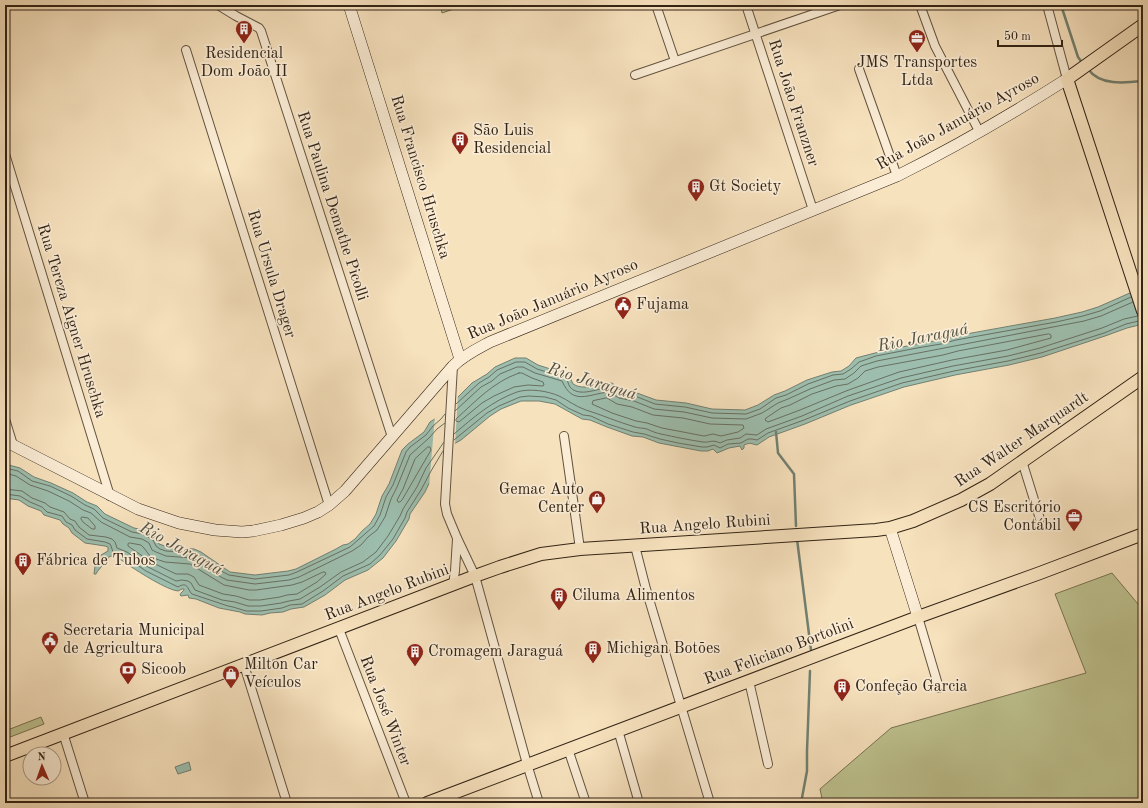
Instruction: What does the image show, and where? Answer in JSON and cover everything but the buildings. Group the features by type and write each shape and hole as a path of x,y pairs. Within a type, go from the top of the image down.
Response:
{"main road":[{"name":"Rua Francisco Hruschka","path":"349,5 457,362"},
{"name":"Rua João Januário Ayroso","path":"9,443 110,496 157,517 178,523 215,530 242,532 268,529 304,518 329,506 345,491 457,362 474,350 490,342 897,176 979,131 1067,79 1143,25"},
{"path":"1067,79 1143,311"},
{"path":"1141,380 1143,370"},
{"name":"Rua Walter Marquardt","path":"796,535 890,528 913,521 961,500 990,484 1141,380"},
{"path":"890,528 918,617"},
{"name":"Rua Feliciano Bortolini","path":"427,803 918,617 1143,534"},
{"name":"Rua Angelo Rubini","path":"5,756 475,576 541,554 580,549 796,535"}],"street":[{"name":"Rua Paulina Demathe Picolli","path":"218,5 259,28 261,31 392,437"},
{"path":"656,5 675,61"},
{"name":"Rua João Franzner","path":"746,5 813,210"},
{"path":"635,75 840,5"},
{"path":"920,5 935,46 979,131"},
{"path":"1047,5 1067,79"},
{"name":"Rua Ursula Drager","path":"186,50 329,506"},
{"path":"859,69 897,176"},
{"name":"Rua Tereza Aigner Hruschka","path":"5,154 110,496"},
{"path":"457,362 452,386 445,504 447,514 475,576 539,803"},
{"path":"5,419 9,443"},
{"path":"564,436 580,549"},
{"path":"1022,462 1040,519"},
{"path":"453,585 457,538"},
{"path":"634,546 710,803"},
{"path":"918,617 939,688"},
{"name":"Rua José Winter","path":"339,629 406,803"},
{"path":"244,665 287,803"},
{"path":"749,681 768,764"},
{"path":"618,730 639,803"},
{"path":"63,734 85,803"},
{"path":"568,749 586,803"}],"green space":[{"path":"440,5 466,5 442,13"},
{"path":"1112,573 1143,610 1143,803 823,803 820,789 891,728 1086,673 1055,594"},
{"path":"41,717 44,724 5,739 5,731"}],"water":[{"name":"Rio Jaraguá","path":"1143,286 1143,324 1042,357 904,387 851,405 769,437 757,445 750,443 744,445 742,450 740,446 729,448 717,453 713,449 701,451 659,443 643,437 632,436 590,420 582,419 555,404 539,401 521,401 501,409 490,416 454,444 434,473 425,492 410,514 409,519 396,541 383,558 368,570 345,580 325,595 304,607 283,612 262,615 245,614 219,608 196,599 189,598 188,595 181,596 180,595 184,589 178,591 167,588 120,560 110,556 96,574 94,574 96,558 108,551 108,547 85,543 72,533 60,520 44,515 41,511 28,506 19,500 5,498 5,464 20,468 34,477 73,493 87,502 97,506 105,514 134,528 144,530 156,536 159,544 167,547 194,549 201,552 230,572 255,575 288,571 296,569 343,545 348,544 355,539 370,524 376,514 382,496 389,484 402,450 424,432 430,422 438,417 472,383 495,367 515,358 526,358 538,365 569,375 573,384 577,386 587,387 612,383 622,390 637,393 656,400 686,403 712,409 745,410 807,380 832,372 841,371 849,366 856,358 955,336 1082,312 1098,307"},
{"path":"189,762 191,770 178,774 175,767"}],"pier":[{"path":"458,393 455,446 447,456 429,486 435,416"}],"waterway":[{"path":"1061,5 1078,57 1083,64"},
{"path":"1088,69 1093,74 1106,81 1121,83 1143,81"},
{"path":"776,432 778,453 794,474 796,526"},
{"path":"797,539 811,650"},
{"path":"801,803 807,771 810,671"}],"place":[{"name":"Residencial Dom João II","path":"244,44"},
{"name":"JMS Transportes Ltda","path":"917,53"},
{"name":"São Luis Residencial","path":"460,155"},
{"name":"Gt Society","path":"696,202"},
{"name":"Fujama","path":"623,320"},
{"name":"Gemac Auto Center","path":"597,514"},
{"name":"CS Escritório Contábil","path":"1074,532"},
{"name":"Fábrica de Tubos","path":"23,576"},
{"name":"Ciluma Alimentos","path":"559,611"},
{"name":"Secretaria Municipal de Agricultura","path":"50,655"},
{"name":"Michigan Botões","path":"593,664"},
{"name":"Cromagem Jaraguá","path":"415,667"},
{"name":"Sicoob","path":"128,685"},
{"name":"Milton Car Veículos","path":"231,689"},
{"name":"Confeção Garcia","path":"842,702"}]}
